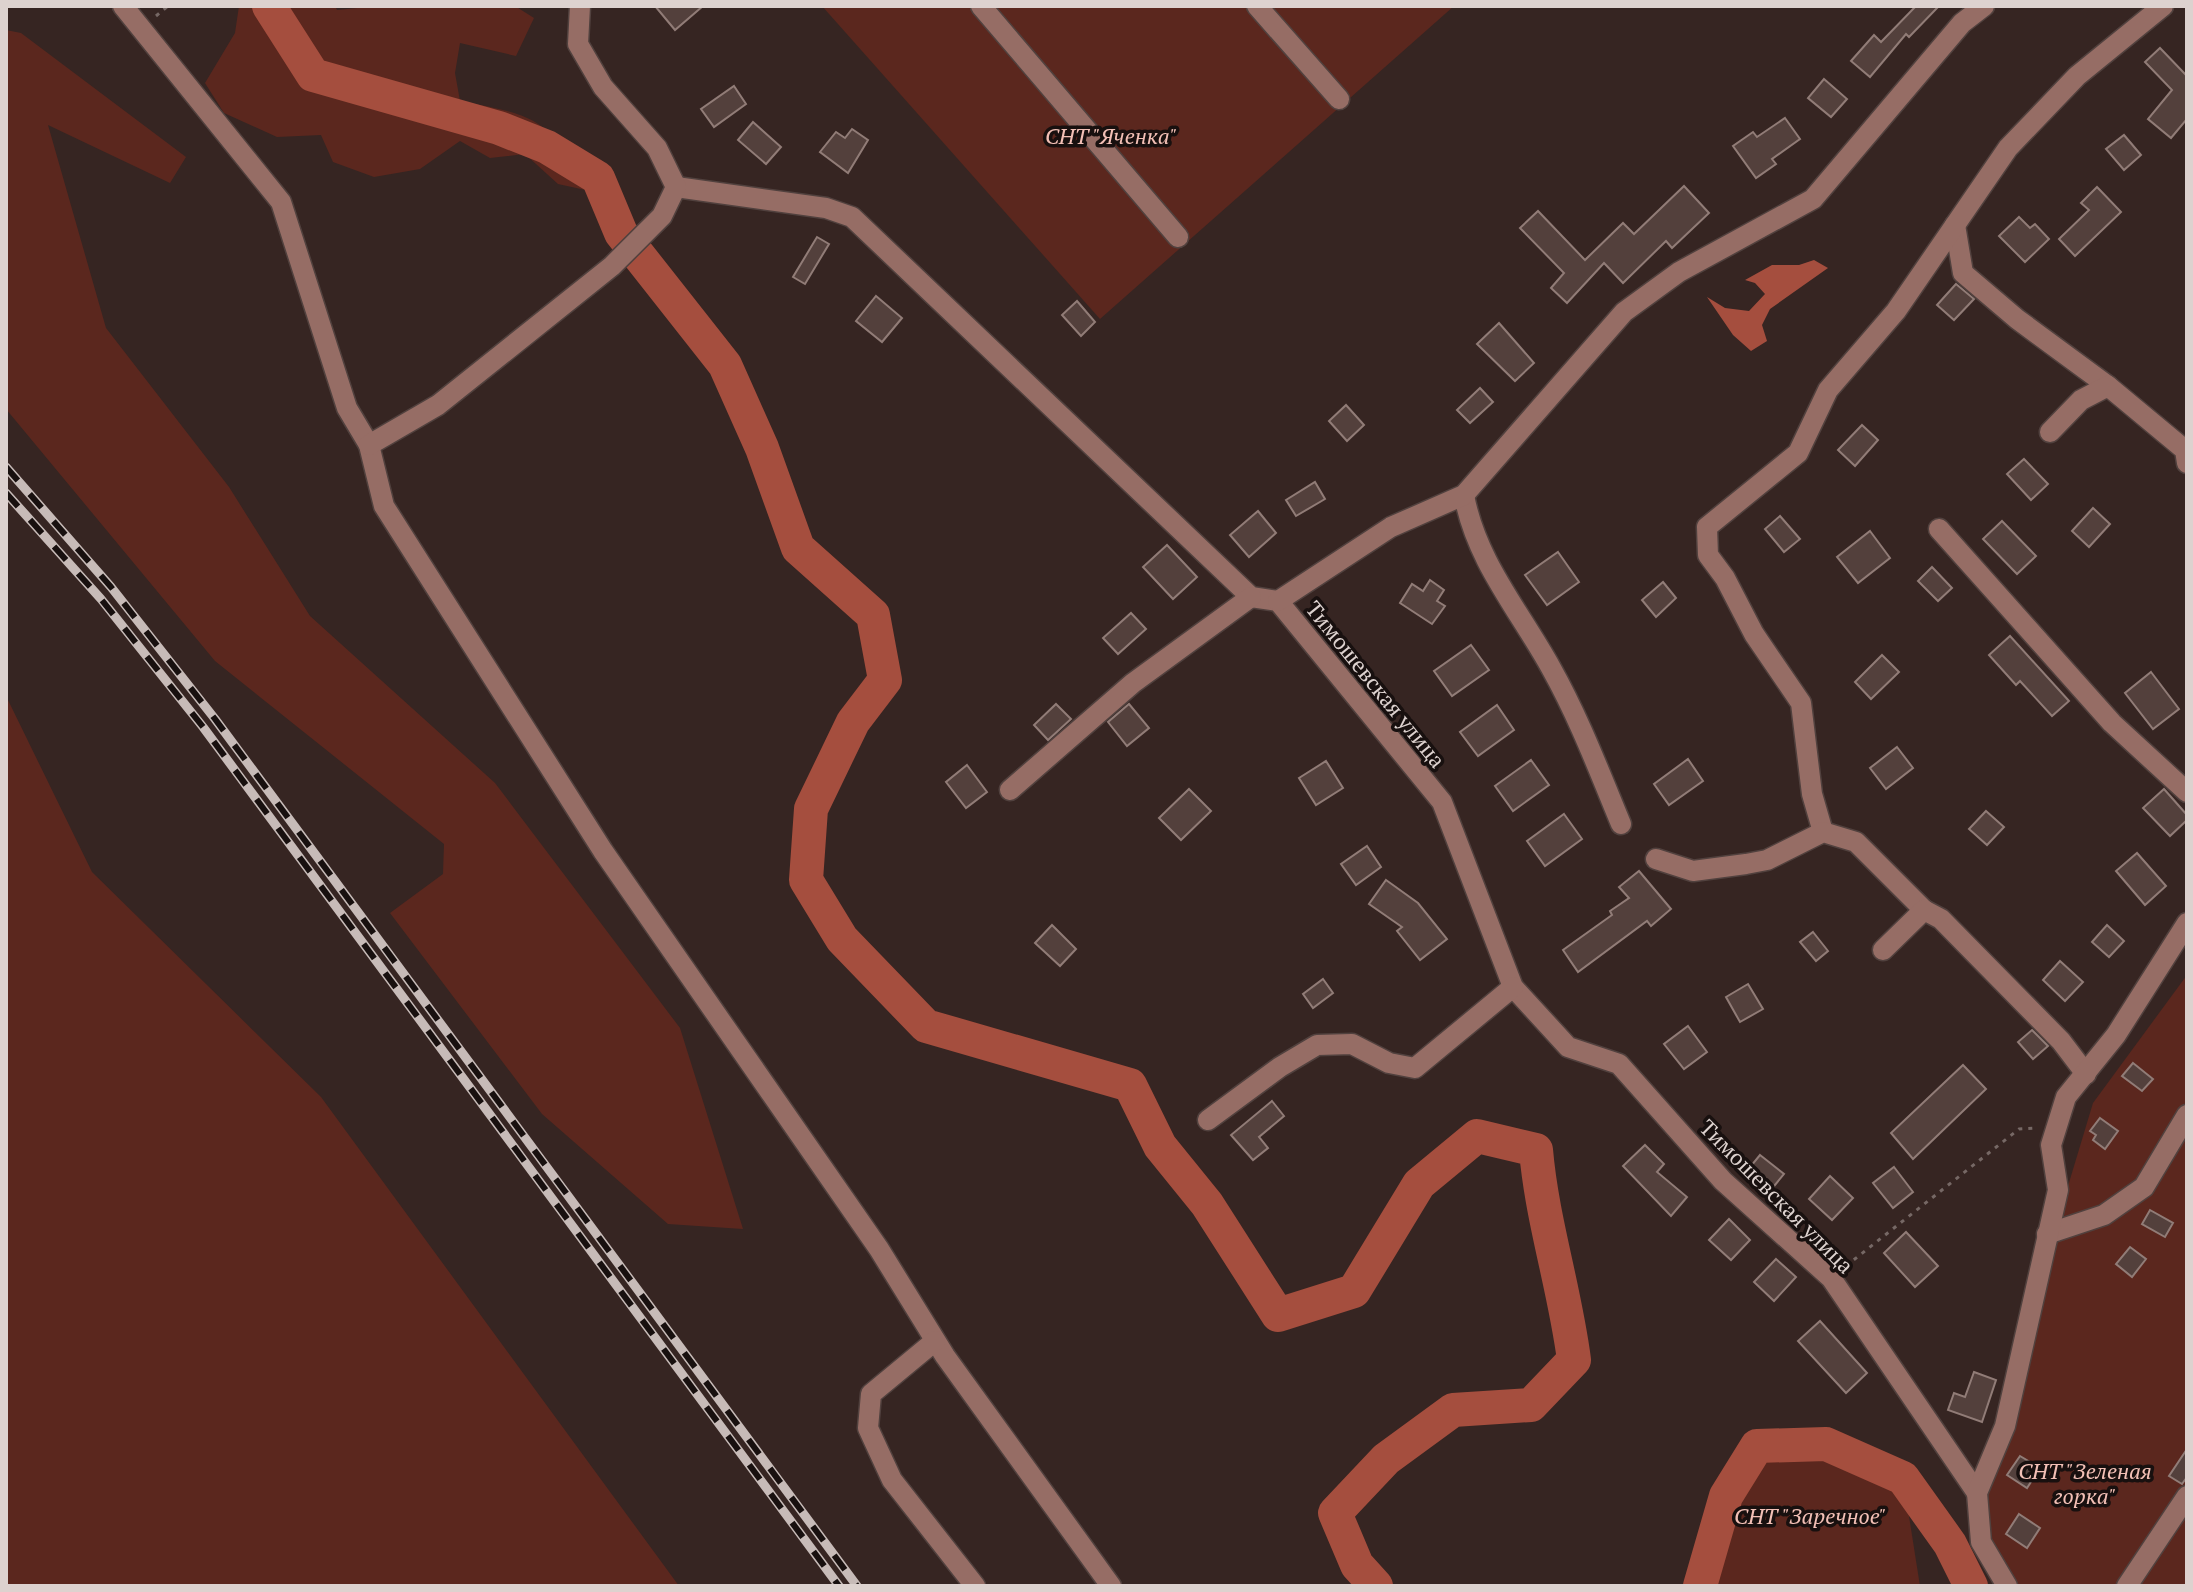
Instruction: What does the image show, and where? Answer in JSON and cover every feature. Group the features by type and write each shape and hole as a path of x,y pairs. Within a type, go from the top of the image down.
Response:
{"street":[{"path":"123,6 281,202 347,408 369,445 384,506 603,851 879,1249 940,1349 1111,1586"},
{"path":"580,6 578,44 603,87 657,148 676,187"},
{"path":"981,6 1178,237"},
{"path":"1257,6 1339,99"},
{"path":"1278,601 1391,527 1464,495 1624,312 1679,272 1813,199 1962,23 1984,6"},
{"path":"1823,832 1812,794 1801,703 1754,634 1725,578 1708,555 1707,527 1798,453 1828,390 1896,311 2008,148 2077,76 2163,6"},
{"path":"369,445 438,405 612,266 662,216 676,187"},
{"path":"676,187 826,208 852,217 1251,597 1133,683 1010,790"},
{"path":"1955,225 1963,273 2185,450 2187,463"},
{"path":"2050,432 2061,417 2081,400 2108,386"},
{"path":"1464,495 1469,524 1487,564 1576,714 1621,824"},
{"path":"1939,529 2112,723 2187,792"},
{"name":"Тимошевская улица","path":"1251,597 1278,601 1442,802 1513,987 1568,1047 1619,1064 1723,1181 1831,1278 1977,1493"},
{"path":"1656,859 1693,871 1767,860 1823,832 1856,842 1924,910 1941,919 2061,1041 2086,1074"},
{"path":"1883,950 1924,910"},
{"path":"2007,1586 1981,1542 1977,1493 2005,1426 2058,1190 2051,1145 2066,1097 2116,1035 2187,923"},
{"path":"1208,1120 1280,1067 1317,1045 1352,1044 1389,1063 1415,1068 1513,987"},
{"path":"2047,1234 2104,1215 2144,1187 2187,1115"},
{"path":"940,1349 871,1394 868,1428 892,1480 975,1586"},
{"path":"2127,1586 2187,1496"}],"path":[{"path":"1831,1278 2019,1129 2057,1127"}],"green space":[{"path":"239,6 335,6 337,10 378,6 515,6 534,18 516,56 460,43 455,73 460,101 509,112 540,125 563,149 590,191 558,184 525,154 490,158 460,141 420,169 374,177 333,162 321,135 277,137 224,113 205,83 235,33"},
{"name":"СНТ \"Яченка\"","path":"822,6 1454,6 1100,319"},
{"path":"6,30 21,33 186,157 170,183 48,125 106,328 229,487 310,616 495,783 680,1028 743,1229 668,1224 542,1114 390,913 443,874 444,844 215,661 6,409"},
{"path":"6,684 7,698 92,872 321,1097 679,1586 6,1586"},
{"name":"СНТ \"Зеленая горка\"","path":"2187,975 2187,1586 2009,1586 1972,1505 2093,1103"},
{"name":"СНТ \"Заречное\"","path":"1826,1444 1903,1478 1920,1586 1700,1586 1726,1496 1757,1446"}],"shaded area":[{"path":"1814,260 1828,268 1770,309 1762,325 1767,341 1751,351 1733,335 1707,297 1725,308 1749,311 1765,294 1755,283 1745,280 1772,265 1799,265"}],"building":[{"path":"655,6 703,6 675,30"},
{"path":"1916,6 1939,6 1909,37 1906,34 1870,77 1851,61 1874,35 1881,42"},
{"path":"2160,48 2185,74 2187,72 2187,119 2171,138 2148,119 2172,90 2145,62"},
{"path":"1824,79 1847,99 1831,117 1808,98"},
{"path":"734,86 746,104 714,127 701,109"},
{"path":"1785,118 1800,139 1772,159 1776,164 1756,178 1733,146 1753,132 1757,137"},
{"path":"753,122 781,147 766,164 738,140"},
{"path":"852,129 868,140 848,173 820,152 836,132 845,138"},
{"path":"2124,135 2141,155 2124,170 2106,149"},
{"path":"1684,186 1709,213 1672,248 1666,241 1623,283 1604,263 1567,303 1551,288 1564,273 1520,228 1538,211 1585,260 1623,223 1634,234"},
{"path":"2097,187 2121,212 2075,256 2059,239 2089,210 2081,203"},
{"path":"2019,217 2030,228 2035,224 2049,239 2025,262 1999,236"},
{"path":"817,237 829,244 805,284 793,277"},
{"path":"1956,284 1974,299 1954,320 1937,305"},
{"path":"876,296 902,318 882,342 856,321"},
{"path":"1077,301 1095,322 1081,336 1062,315"},
{"path":"1499,323 1534,363 1515,381 1477,344"},
{"path":"1480,388 1493,402 1470,423 1457,410"},
{"path":"1346,405 1364,425 1347,441 1329,421"},
{"path":"1862,425 1878,440 1855,466 1838,450"},
{"path":"2024,459 2048,484 2031,500 2007,474"},
{"path":"1315,482 1325,499 1296,516 1286,500"},
{"path":"2093,508 2110,524 2089,547 2072,531"},
{"path":"1258,511 1276,533 1249,557 1230,535"},
{"path":"1780,516 1800,539 1784,552 1765,529"},
{"path":"2002,521 2036,556 2017,574 1983,539"},
{"path":"1870,531 1890,558 1858,583 1837,557"},
{"path":"1167,545 1197,577 1173,599 1143,567"},
{"path":"1558,552 1579,582 1547,605 1525,575"},
{"path":"1932,567 1952,588 1938,601 1918,581"},
{"path":"1430,580 1444,590 1437,601 1445,606 1432,624 1400,603 1412,584 1423,591"},
{"path":"1663,582 1676,598 1656,617 1642,600"},
{"path":"1131,613 1146,629 1118,654 1103,638"},
{"path":"2010,636 2069,701 2052,716 2020,681 2016,685 1989,655"},
{"path":"1471,645 1489,670 1452,696 1434,671"},
{"path":"1882,655 1899,672 1871,699 1855,682"},
{"path":"2151,672 2179,709 2153,729 2125,693"},
{"path":"1056,704 1071,719 1048,740 1034,725"},
{"path":"1129,704 1149,728 1127,746 1108,722"},
{"path":"1497,705 1514,730 1478,756 1460,732"},
{"path":"1897,747 1913,768 1886,789 1870,768"},
{"path":"1688,759 1703,781 1669,805 1654,784"},
{"path":"1531,760 1549,785 1513,811 1495,786"},
{"path":"1326,761 1343,788 1316,805 1299,778"},
{"path":"967,765 987,792 966,808 946,782"},
{"path":"1189,789 1211,811 1181,840 1159,818"},
{"path":"2164,789 2187,815 2187,820 2170,836 2143,808"},
{"path":"1986,811 2004,827 1987,845 1969,829"},
{"path":"1564,814 1582,839 1545,866 1527,841"},
{"path":"1367,846 1381,867 1356,885 1341,864"},
{"path":"2137,853 2166,886 2145,905 2116,871"},
{"path":"1639,871 1671,909 1651,926 1647,921 1578,972 1563,950 1612,915 1610,911 1629,898 1619,887"},
{"path":"1386,880 1418,903 1447,939 1420,960 1397,931 1402,927 1369,904"},
{"path":"1052,925 1076,949 1060,966 1035,943"},
{"path":"2107,925 2124,941 2109,957 2092,942"},
{"path":"1813,932 1828,951 1816,961 1800,942"},
{"path":"2060,961 2083,982 2065,1001 2043,980"},
{"path":"1323,979 1333,993 1313,1008 1303,994"},
{"path":"1748,984 1763,1009 1740,1022 1726,997"},
{"path":"1688,1026 1707,1052 1684,1069 1664,1044"},
{"path":"2032,1030 2048,1046 2033,1059 2018,1042"},
{"path":"2133,1063 2153,1079 2142,1091 2122,1076"},
{"path":"1963,1065 1986,1089 1913,1159 1891,1133"},
{"path":"1272,1101 1284,1116 1259,1137 1268,1148 1253,1160 1231,1135"},
{"path":"2100,1118 2118,1131 2105,1149 2093,1140 2096,1135 2090,1131"},
{"path":"1645,1145 1664,1164 1657,1172 1687,1197 1671,1216 1623,1166"},
{"path":"1760,1155 1784,1174 1770,1191 1746,1172"},
{"path":"1894,1167 1913,1192 1893,1208 1873,1183"},
{"path":"1830,1176 1853,1198 1832,1220 1809,1199"},
{"path":"2150,1210 2173,1223 2165,1237 2142,1224"},
{"path":"1729,1219 1750,1240 1731,1260 1709,1240"},
{"path":"1906,1232 1938,1266 1915,1287 1884,1253"},
{"path":"2130,1247 2146,1259 2132,1277 2116,1264"},
{"path":"1776,1259 1796,1277 1774,1301 1754,1282"},
{"path":"1820,1321 1867,1373 1846,1393 1798,1341"},
{"path":"1974,1372 1996,1380 1982,1422 1948,1410 1954,1393 1965,1397"},
{"path":"2187,1449 2187,1477 2182,1484 2169,1476"},
{"path":"2020,1456 2040,1468 2027,1488 2007,1475"},
{"path":"2019,1514 2040,1528 2027,1548 2006,1534"}],"waterway":[{"path":"269,6 313,75 499,128 547,147 598,178 621,233 725,365 762,448 798,548 873,615 885,680 853,722 811,809 806,880 842,939 926,1026 1130,1085 1160,1146 1207,1204 1278,1315 1354,1291 1419,1184 1477,1136 1536,1150 1543,1203 1574,1360 1531,1405 1453,1410 1386,1459 1335,1513 1357,1565 1376,1586"},
{"path":"1700,1586 1726,1496 1757,1446 1826,1444 1903,1478 1950,1544 1971,1586"}],"railway":[{"path":"6,467 111,587 215,719 857,1586"},
{"path":"6,493 101,599 203,727 839,1586"}]}
